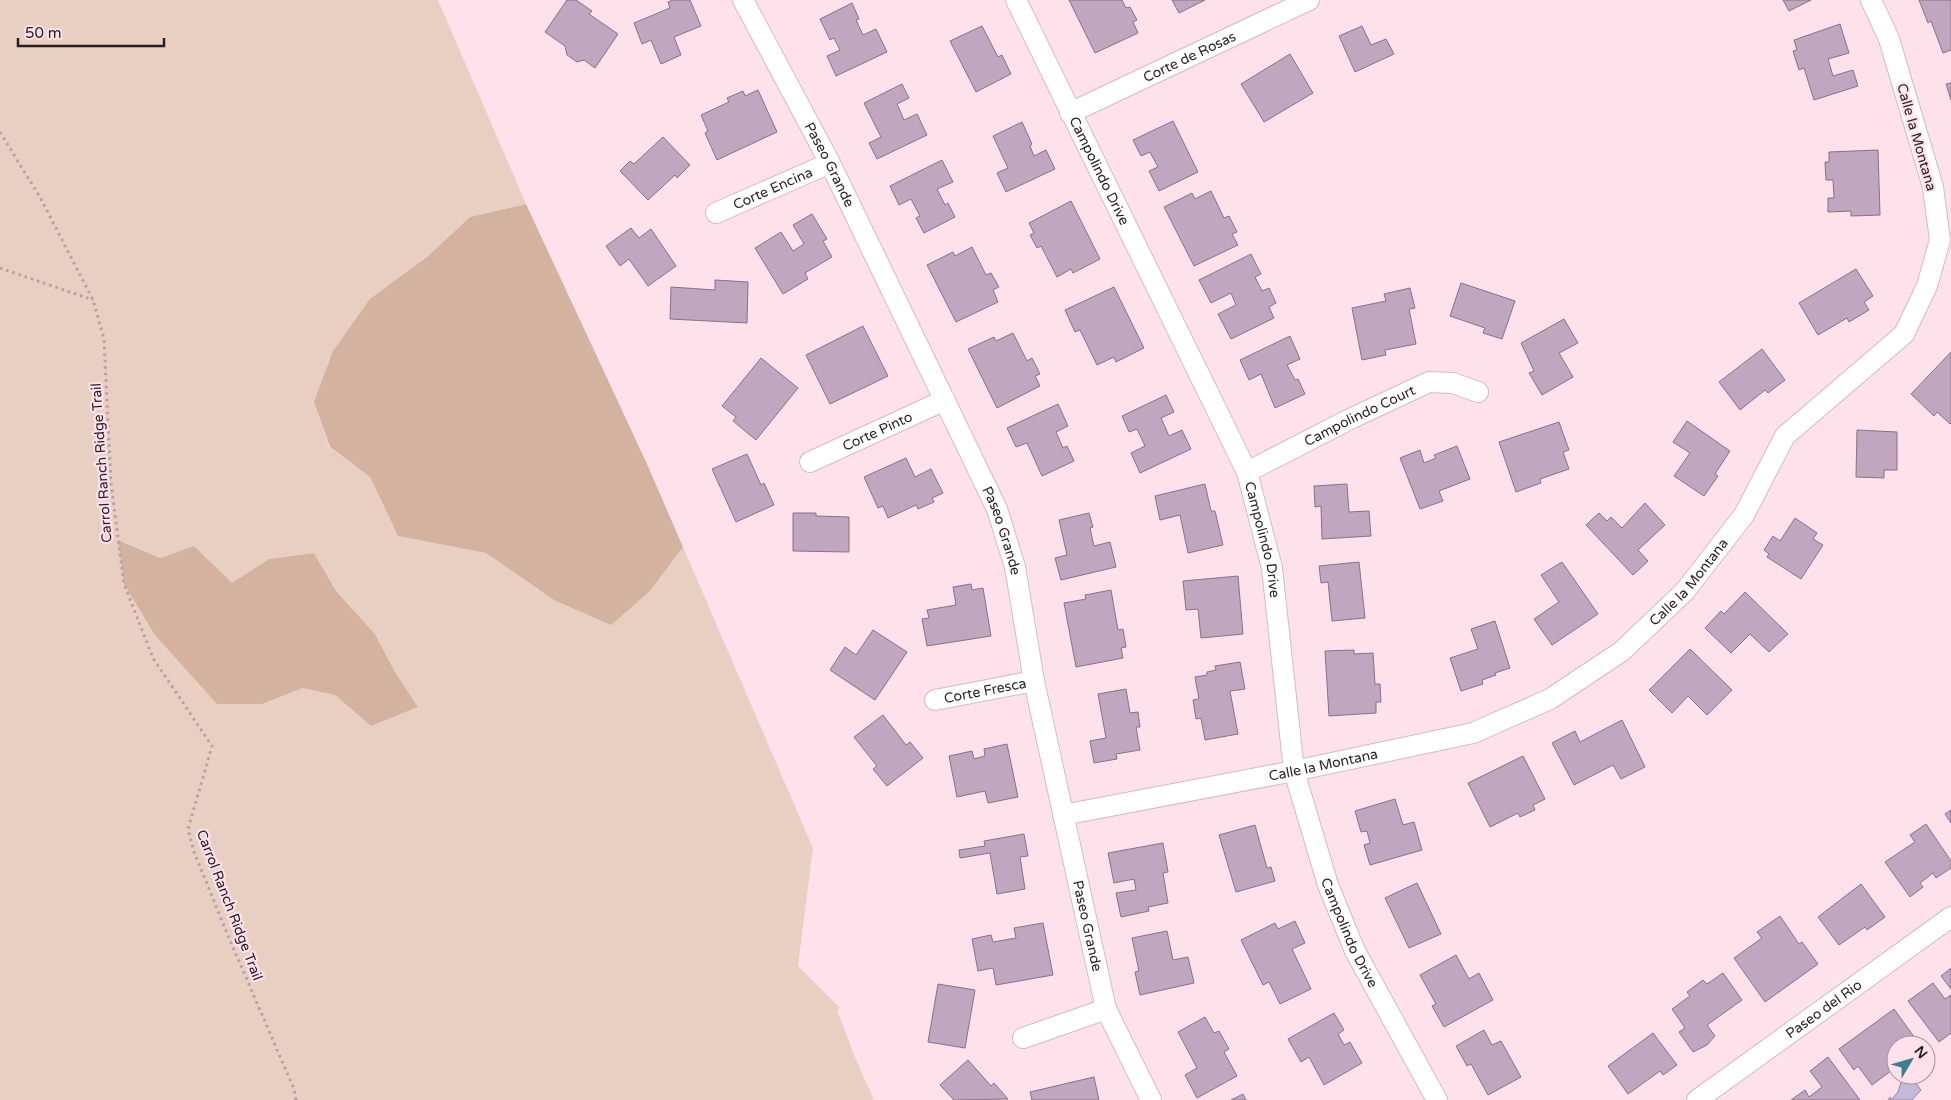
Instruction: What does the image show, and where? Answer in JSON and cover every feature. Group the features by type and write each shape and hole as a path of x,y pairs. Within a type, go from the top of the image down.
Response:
{"street":[{"name":"Paseo Grande","path":"743,0 830,163 997,509 1015,567 1034,681 1106,1009 1151,1100"},
{"name":"Campolindo Drive","path":"1016,0 1247,472 1272,568 1294,771 1328,885 1355,951 1437,1100"},
{"name":"Corte de Rosas","path":"1070,113 1310,0"},
{"name":"Calle la Montana","path":"1063,815 1294,771 1474,733 1550,699 1622,651 1685,591 1744,516 1785,436 1904,334 1927,286 1940,240 1930,178 1889,39 1871,0"},
{"name":"Corte Encina","path":"716,213 830,163"},
{"name":"Campolindo Court","path":"1247,472 1348,420 1429,382 1453,384 1478,392"},
{"name":"Corte Pinto","path":"810,462 945,400"},
{"name":"Corte Fresca","path":"936,700 1034,681"},
{"name":"Paseo del Rio","path":"1697,1100 1951,917"},
{"path":"1023,1038 1106,1009"}],"path":[{"name":"Carrol Ranch Ridge Trail","path":"0,132 41,199 93,300 104,339 111,483 124,584 153,658 212,746 188,829 194,852 294,1089 296,1100"},
{"path":"0,268 93,300"}],"shaded area":[{"path":"0,0 438,0 526,204 470,217 427,257 314,401 329,447 370,477 398,536 486,553 554,600 650,591 683,547 813,848 798,966 840,1008 837,1010 874,1100 0,1100","holes":["119,540 160,558 194,546 232,584 269,559 314,553 336,591 375,634 395,672 418,707 371,726 335,695 303,688 262,704"]},
{"path":"526,204 647,464 683,547 650,591 611,625 554,600 486,553 398,536 370,477 330,447 314,402 333,351 370,299 427,257 470,217"},
{"path":"118,540 160,558 194,546 232,583 269,559 314,553 336,591 375,634 395,672 418,707 371,726 335,695 303,688 262,704 217,704 155,635 124,584"},
{"path":"1900,1085 1917,1085 1921,1090 1912,1100 1888,1100 1890,1097 1892,1099 1898,1092"}],"building":[{"path":"567,0 576,0 592,11 589,14 618,34 595,68 584,60 577,62 567,55 565,46 545,32"},
{"path":"673,0 690,0 701,26 674,37 681,55 661,64 651,40 642,44 634,23 670,8 668,2"},
{"path":"1069,0 1122,0 1126,8 1130,7 1137,20 1133,22 1138,33 1095,53"},
{"path":"1172,0 1205,0 1179,13"},
{"path":"1783,0 1811,0 1789,11"},
{"path":"1919,0 1951,0 1951,50 1943,53 1931,21 1928,23"},
{"path":"852,3 859,19 856,20 863,35 876,29 887,52 836,76 827,56 840,50 834,38 830,40 820,19"},
{"path":"1840,24 1849,53 1828,59 1833,76 1853,70 1858,86 1814,100 1804,68 1799,70 1793,51 1797,50 1794,40"},
{"path":"982,26 998,57 1002,55 1011,74 976,92 950,41"},
{"path":"1362,26 1371,45 1386,39 1394,54 1355,72 1339,36"},
{"path":"1290,54 1313,93 1264,122 1241,84"},
{"path":"1951,83 1951,100 1946,84"},
{"path":"902,84 909,98 897,104 904,120 917,114 927,135 877,159 869,143 881,137 864,103"},
{"path":"758,90 777,132 717,160 705,133 708,131 701,115 729,102 727,98 743,91 745,96"},
{"path":"1173,121 1198,172 1159,191 1149,171 1158,167 1150,152 1141,156 1133,140"},
{"path":"1022,122 1032,144 1030,146 1034,156 1046,150 1055,169 1006,192 997,173 1008,168 993,136"},
{"path":"663,137 690,165 677,178 675,175 648,200 620,171 630,161 634,164"},
{"path":"1878,150 1880,215 1851,216 1851,211 1828,212 1828,198 1834,198 1833,180 1826,180 1825,162 1829,162 1829,152"},
{"path":"942,160 953,182 937,189 945,205 948,203 955,217 924,233 916,218 920,216 911,199 899,205 890,186"},
{"path":"1211,191 1224,218 1229,216 1237,232 1232,234 1238,245 1194,266 1164,207 1192,193 1195,199"},
{"path":"1071,201 1100,259 1073,273 1071,269 1057,277 1041,246 1037,248 1030,235 1034,233 1029,223"},
{"path":"812,214 827,239 823,241 832,257 805,273 808,279 783,294 755,248 781,232 793,251 804,244 793,225"},
{"path":"631,228 639,238 651,229 676,266 648,286 629,259 620,266 606,246"},
{"path":"972,247 986,275 991,273 999,287 993,290 998,302 956,322 927,265 953,252 955,256"},
{"path":"1251,254 1261,274 1255,277 1262,291 1269,288 1276,303 1269,307 1274,318 1231,339 1218,314 1236,305 1231,293 1211,303 1199,280"},
{"path":"1856,269 1873,296 1864,302 1869,310 1849,322 1847,318 1818,335 1799,303"},
{"path":"715,280 748,282 747,323 670,319 671,287 715,290"},
{"path":"1461,283 1515,301 1502,339 1483,333 1485,328 1450,316"},
{"path":"1114,287 1144,348 1116,362 1114,357 1097,365 1080,330 1075,332 1065,310"},
{"path":"1410,288 1415,308 1409,309 1416,344 1385,350 1386,355 1362,360 1352,308 1386,301 1384,294"},
{"path":"1564,319 1578,343 1559,353 1573,377 1542,395 1529,373 1534,371 1521,343"},
{"path":"863,326 888,376 830,404 806,355"},
{"path":"1013,333 1027,361 1032,358 1040,374 1035,376 1040,386 997,408 968,349 994,337 996,341"},
{"path":"1290,336 1300,359 1287,365 1295,380 1298,379 1305,394 1275,408 1261,374 1249,380 1240,360"},
{"path":"1762,349 1785,380 1768,393 1765,390 1740,410 1719,382"},
{"path":"1951,352 1950,424 1937,412 1934,416 1911,394"},
{"path":"761,358 798,388 756,440 733,421 736,417 722,406"},
{"path":"1166,395 1174,412 1161,418 1169,436 1182,430 1191,449 1140,473 1131,453 1145,446 1137,429 1129,432 1122,416"},
{"path":"1058,404 1068,426 1056,432 1063,448 1067,446 1074,461 1042,476 1027,443 1016,447 1007,428"},
{"path":"1687,421 1730,451 1715,474 1718,476 1704,496 1674,476 1690,453 1673,442"},
{"path":"1559,422 1569,450 1563,452 1569,469 1540,479 1541,483 1516,492 1499,442"},
{"path":"1857,430 1897,432 1897,470 1884,470 1884,478 1856,477"},
{"path":"1457,446 1470,479 1439,491 1443,501 1420,509 1400,458 1420,450 1424,463 1436,458 1434,455"},
{"path":"747,454 761,485 764,483 774,505 736,522 712,469"},
{"path":"906,458 915,477 931,469 943,493 932,498 934,502 918,509 916,505 888,518 883,506 878,508 864,477"},
{"path":"1205,484 1211,511 1215,511 1223,545 1188,553 1180,515 1160,520 1155,496"},
{"path":"1347,484 1349,512 1369,511 1371,536 1322,539 1321,506 1315,507 1314,486"},
{"path":"1645,503 1665,525 1638,550 1648,561 1633,575 1586,525 1599,513 1607,521 1611,517 1622,528"},
{"path":"793,513 816,513 816,516 849,517 849,552 793,551"},
{"path":"1089,513 1093,527 1090,528 1094,546 1110,542 1116,567 1061,580 1055,558 1067,555 1059,520"},
{"path":"1795,518 1817,533 1813,539 1823,545 1801,579 1767,557 1769,554 1764,550 1773,536 1780,541"},
{"path":"1359,562 1365,618 1332,621 1328,582 1321,583 1319,566"},
{"path":"1562,562 1598,614 1552,645 1534,619 1559,602 1541,575"},
{"path":"1238,576 1243,634 1201,638 1198,609 1186,610 1183,581"},
{"path":"971,584 972,590 983,588 991,636 927,646 922,619 929,618 927,610 956,605 953,587"},
{"path":"1111,590 1118,630 1123,629 1126,647 1121,648 1123,658 1076,667 1064,603 1086,599 1085,595"},
{"path":"1745,592 1788,634 1769,652 1750,634 1731,653 1705,628 1721,611 1724,614"},
{"path":"1495,621 1510,668 1482,680 1483,684 1461,691 1450,658 1478,649 1471,629"},
{"path":"873,630 907,652 875,700 830,670 845,647 856,655"},
{"path":"1690,649 1732,690 1707,715 1688,696 1672,713 1649,690"},
{"path":"1354,650 1354,654 1373,653 1375,684 1380,684 1381,702 1376,702 1376,713 1329,716 1325,651"},
{"path":"1240,662 1245,689 1230,691 1238,734 1205,740 1201,718 1196,719 1193,700 1199,699 1195,677 1207,675 1207,672 1216,670 1215,666"},
{"path":"1126,689 1130,713 1138,712 1140,727 1136,727 1140,750 1116,754 1117,759 1094,763 1090,741 1106,738 1098,694"},
{"path":"883,715 906,745 910,742 923,758 887,786 873,769 877,766 854,737"},
{"path":"1622,720 1645,767 1621,779 1613,765 1574,785 1552,743 1575,731 1580,742"},
{"path":"1007,744 1018,797 988,803 985,791 957,797 949,756 972,751 974,759 985,756 984,749"},
{"path":"1523,756 1545,799 1533,805 1535,810 1520,817 1518,813 1490,827 1468,783"},
{"path":"1395,799 1403,825 1414,822 1422,850 1370,865 1364,845 1370,843 1367,831 1361,832 1355,811"},
{"path":"1951,810 1951,823 1945,814"},
{"path":"1926,824 1951,861 1951,868 1936,878 1933,873 1920,883 1923,887 1910,897 1885,862 1915,842 1910,835"},
{"path":"1255,825 1267,868 1271,867 1275,881 1236,892 1219,835"},
{"path":"1024,834 1028,856 1020,857 1025,889 997,894 990,853 960,858 959,850 985,846 984,841"},
{"path":"1163,843 1168,872 1163,873 1168,903 1148,907 1149,911 1121,917 1116,893 1136,890 1134,879 1114,883 1108,853"},
{"path":"1417,883 1441,934 1409,948 1385,898"},
{"path":"1861,884 1885,917 1867,930 1865,927 1839,945 1818,917"},
{"path":"1780,916 1799,944 1802,942 1818,964 1765,1002 1734,958 1762,938 1757,932"},
{"path":"1295,921 1305,943 1292,949 1311,989 1280,1004 1269,982 1263,985 1241,940 1275,923 1278,929"},
{"path":"1043,923 1053,975 996,985 993,968 978,971 972,939 991,935 993,942 1016,938 1014,928"},
{"path":"1167,931 1173,960 1188,957 1194,983 1140,995 1135,972 1139,971 1132,938"},
{"path":"1456,955 1469,979 1479,973 1493,1000 1444,1027 1432,1006 1436,1004 1420,975"},
{"path":"1951,968 1951,989 1941,976"},
{"path":"1723,973 1742,1000 1707,1025 1715,1036 1707,1045 1693,1052 1679,1032 1685,1028 1672,1009 1690,996 1687,992 1703,980 1707,984"},
{"path":"1933,983 1945,999 1951,995 1951,1033 1939,1042 1936,1035 1934,1035 1908,1001"},
{"path":"938,984 975,990 965,1048 928,1042"},
{"path":"1894,1009 1913,1035 1886,1035 1886,1074 1872,1085 1858,1066 1854,1070 1839,1049"},
{"path":"1334,1013 1344,1030 1338,1034 1344,1045 1350,1042 1362,1063 1324,1085 1309,1057 1301,1062 1288,1039"},
{"path":"1205,1017 1214,1033 1219,1031 1229,1049 1224,1052 1237,1076 1197,1098 1185,1075 1197,1068 1178,1032"},
{"path":"1484,1030 1492,1045 1501,1041 1521,1077 1488,1095 1471,1064 1467,1066 1456,1046"},
{"path":"1653,1033 1677,1065 1663,1075 1660,1071 1628,1094 1608,1066"},
{"path":"1828,1057 1860,1100 1791,1100 1805,1090 1809,1097 1822,1087 1810,1071"},
{"path":"968,1060 991,1086 994,1083 1008,1099 954,1100 940,1085"},
{"path":"1094,1077 1099,1100 1032,1100 1030,1092"},
{"path":"1243,1094 1246,1100 1231,1100"}]}
